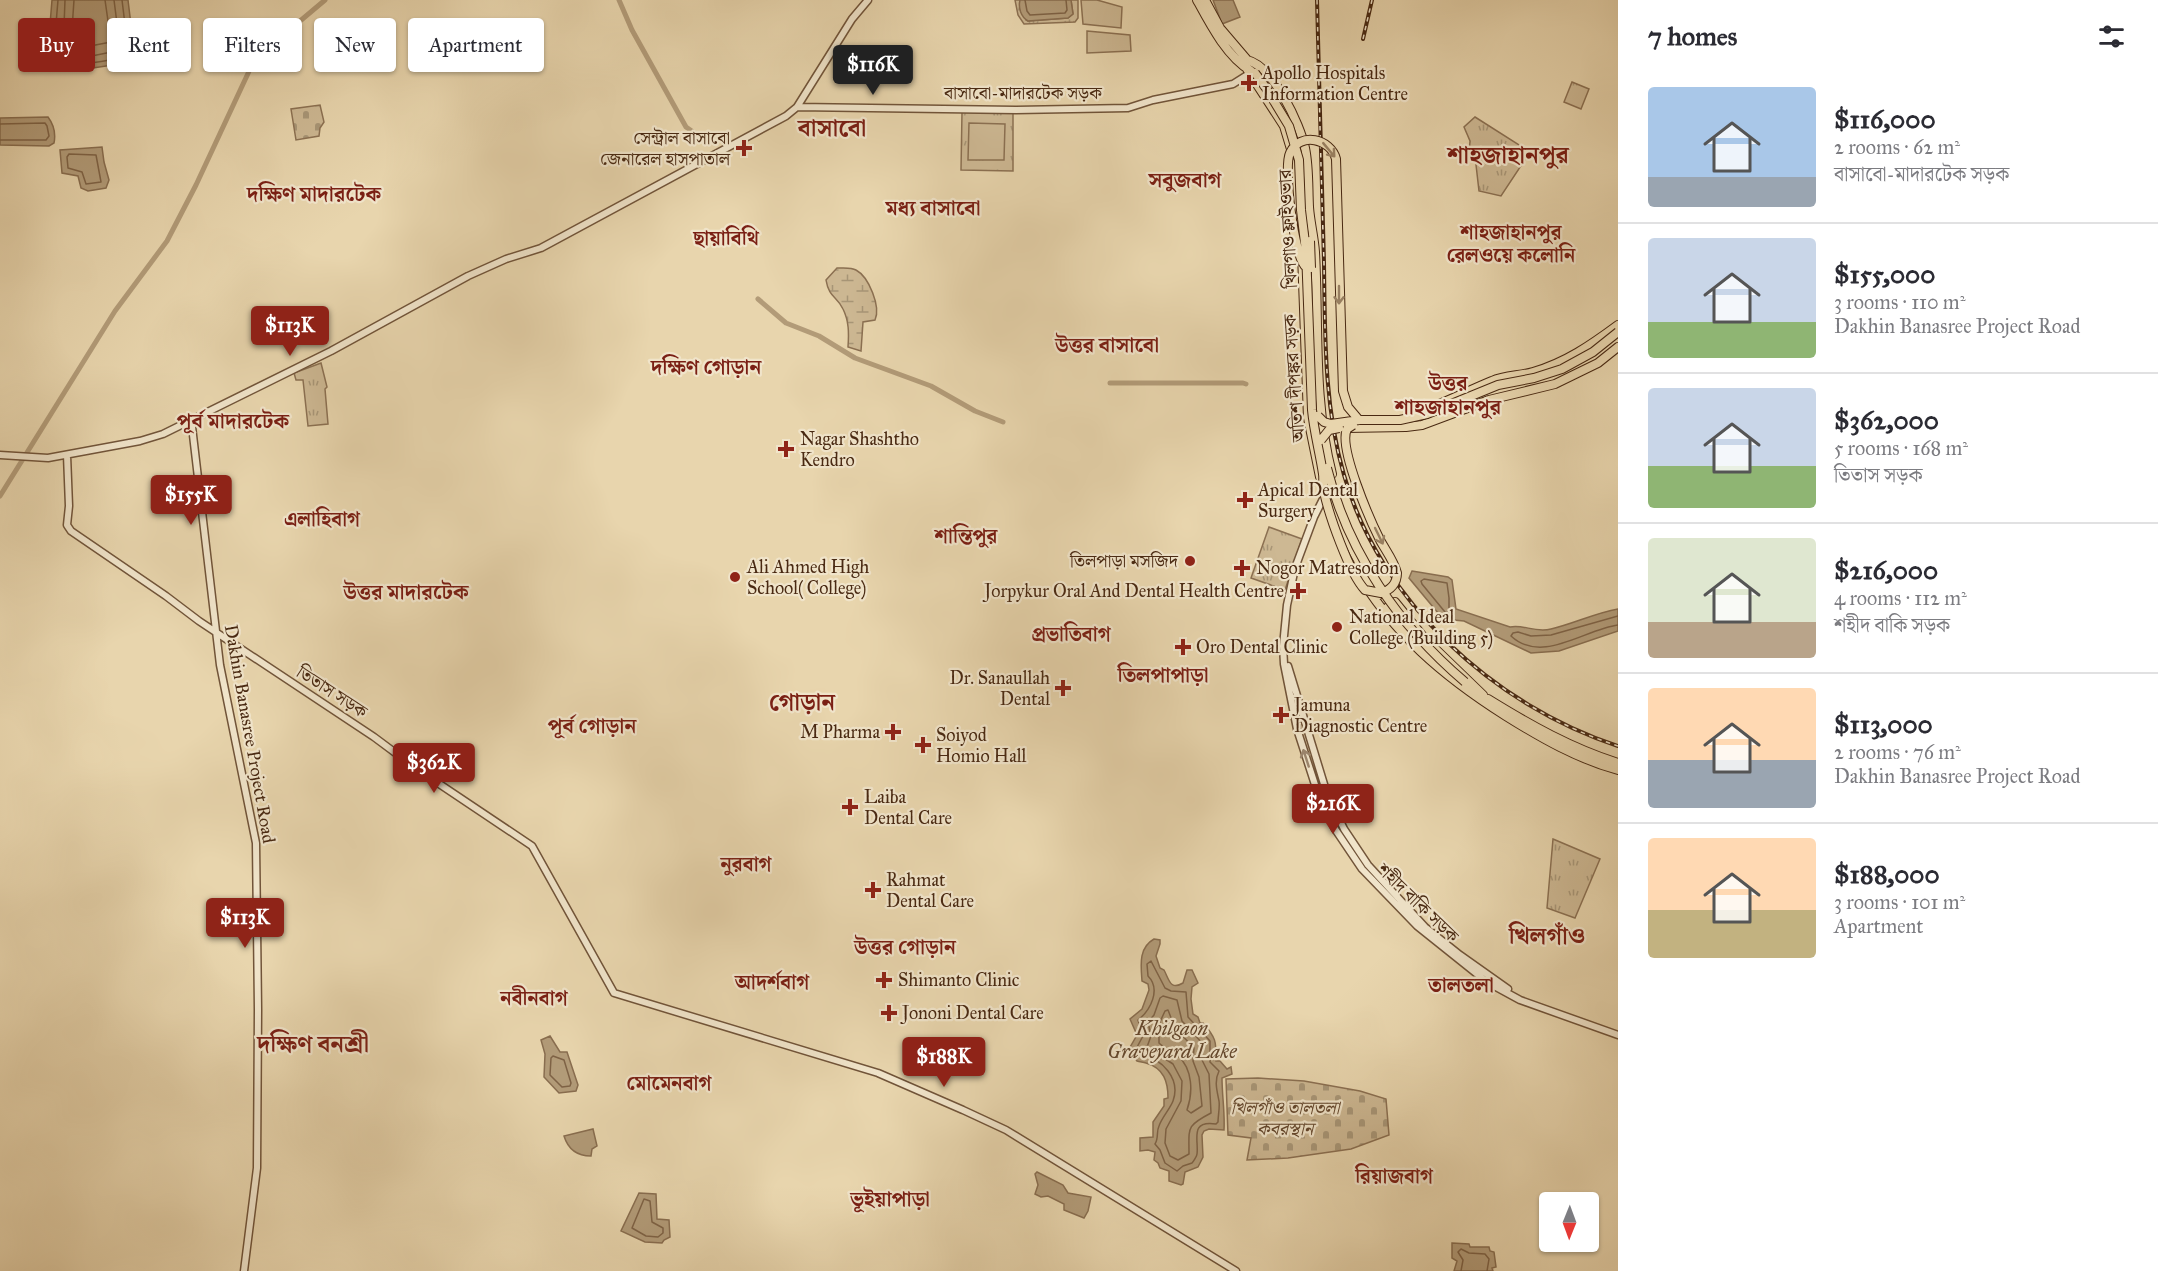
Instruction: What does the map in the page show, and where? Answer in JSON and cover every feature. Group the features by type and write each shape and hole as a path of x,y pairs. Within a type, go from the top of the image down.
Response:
{"main road":[{"name":"অতিশ দীপঙ্কর সড়ক","path":"1197,0 1216,34 1251,69"},
{"name":"অতিশ দীপঙ্কর সড়ক","path":"1205,0 1220,28 1251,69 1271,104 1287,133 1294,159 1302,254 1309,429 1326,497 1355,568 1365,585 1409,641 1473,695 1579,756 1618,770"},
{"path":"1251,69 1258,64 1278,89 1299,129 1306,154 1315,254 1320,428 1342,506 1365,557 1390,596 1425,639 1483,695"},
{"name":"খিলগাও ফ্লাইওভার","path":"1251,69 1282,113 1294,140 1299,160 1313,419 1324,477 1343,528 1370,581 1409,633 1451,678"},
{"name":"খিলগাও ফ্লাইওভার","path":"1251,69 1272,87 1285,108 1297,133 1302,152 1305,210 1311,253 1311,296 1320,428 1332,487 1342,516 1365,563 1405,621 1440,661 1466,682"},
{"path":"1306,267 1300,259 1296,245 1288,162 1293,147 1302,141 1319,140 1329,146 1336,159 1342,391 1356,423"},
{"path":"1309,429 1420,412 1491,381 1522,376 1559,363 1587,348 1618,325"},
{"path":"1320,428 1327,424 1394,420 1418,416 1455,404 1498,385 1542,376 1582,359 1618,332"},
{"path":"1320,428 1329,430 1356,423 1397,425 1435,416 1500,389 1557,376 1593,357 1618,339"},
{"path":"1320,428 1394,428 1422,425 1489,400 1555,384 1598,363 1618,347"},
{"path":"1324,477 1324,495 1346,556 1357,579 1368,592 1388,591 1395,584 1397,573 1372,524 1354,475 1344,437 1347,429 1356,423"},
{"name":"অতিশ দীপঙ্কর সড়ক","path":"1466,682 1538,733 1618,763"}],"street":[{"path":"0,455 48,458 140,441 163,434 191,418 331,351 468,276 506,259 541,248 786,116 797,107 852,19 868,0"},
{"name":"বাসাবো-মাদারটেক সড়ক","path":"797,107 1016,110 1128,108 1153,100 1233,84 1251,69"},
{"path":"1302,254 1315,254"},
{"name":"Dakhin Banasree Project Road","path":"191,418 220,665 256,843 256,1168 244,1271"},
{"name":"তিতাস সড়ক","path":"67,455 69,506 67,525 71,531 532,846 614,993 868,1070 963,1110 1006,1130 1236,1271"},
{"name":"শহীদ বাকি সড়ক","path":"1326,497 1299,569 1290,606 1286,655 1327,794 1344,829 1368,865 1425,927 1496,982 1529,1000 1618,1033"}],"green space":[{"path":"1015,0 1020,0 1028,21 1068,18 1073,14 1071,0 1078,0 1078,18 1075,22 1024,24 1018,15"},
{"path":"1081,0 1097,0 1122,7 1121,28 1083,24"},
{"path":"1087,31 1130,35 1131,51 1087,53"},
{"path":"1572,82 1589,89 1581,109 1564,102"},
{"path":"320,105 324,122 319,136 296,140 291,109"},
{"path":"962,112 1013,113 1013,171 961,170"},
{"path":"1475,117 1530,152 1501,196 1479,191 1475,156 1469,154 1470,141 1464,127"},
{"path":"969,123 1005,124 1004,160 968,160"},
{"path":"837,268 856,270 865,279 873,293 876,308 875,320 863,322 861,351 848,347 848,327 845,314 827,286 826,280"},
{"path":"321,363 327,387 325,389 328,424 308,426 303,380 296,380 294,373"},
{"path":"1269,527 1302,539 1285,590 1251,578"},
{"path":"1553,839 1600,859 1575,918 1547,908"},
{"name":"খিলগাঁও তালতলা কবরস্থান","path":"1258,1078 1304,1081 1360,1091 1386,1099 1389,1135 1351,1149 1288,1158 1247,1160 1251,1138 1228,1135 1226,1079"}],"water":[{"path":"52,0 128,0 130,18 107,18 107,66 95,68 95,18 51,18"},
{"path":"1020,0 1071,0 1073,14 1068,18 1028,21 1021,12"},
{"path":"1213,0 1233,0 1240,17 1222,24"},
{"path":"48,117 55,136 54,143 49,146 0,145 0,118"},
{"path":"102,147 109,180 106,188 88,191 81,188 78,176 62,173 60,150"},
{"path":"1412,571 1448,577 1452,580 1456,609 1510,627 1551,629 1618,609 1618,631 1559,651 1531,653 1464,621 1443,619 1409,578"},
{"name":"Khilgaon Graveyard Lake","path":"1154,939 1160,940 1156,956 1160,968 1164,970 1173,985 1183,983 1187,970 1192,970 1198,983 1192,987 1193,1014 1198,1017 1200,1023 1203,1023 1213,1037 1216,1045 1216,1061 1220,1061 1227,1069 1231,1067 1232,1074 1222,1078 1224,1130 1204,1131 1202,1135 1203,1157 1198,1167 1185,1172 1181,1185 1169,1181 1169,1171 1160,1168 1154,1160 1155,1152 1140,1151 1140,1138 1153,1137 1153,1122 1164,1106 1164,1099 1168,1098 1166,1081 1161,1072 1152,1065 1137,1061 1129,1049 1137,1035 1130,1019 1142,1009 1149,990 1148,984 1142,981 1143,952"},
{"path":"550,1036 560,1052 567,1052 578,1085 576,1091 559,1093 544,1077 545,1054 541,1040"},
{"path":"593,1129 597,1146 592,1149 591,1156 581,1155 574,1151 564,1136"},
{"path":"1037,1172 1063,1185 1068,1193 1091,1197 1084,1218 1064,1210 1064,1204 1048,1196 1041,1197 1035,1194 1038,1185 1035,1174"},
{"path":"639,1193 656,1194 657,1219 669,1220 670,1237 662,1243 645,1242 621,1231"},
{"path":"1452,1243 1469,1244 1470,1247 1489,1247 1490,1251 1494,1252 1496,1267 1492,1268 1493,1271 1454,1271 1457,1261 1452,1258"}],"waterway":[{"path":"0,496 115,311 167,241 251,67 262,53 325,0"},
{"path":"619,0 632,30 686,127 696,134"},
{"path":"758,299 786,323 819,336 855,358 931,386 975,411 1003,422"},
{"path":"1110,383 1246,384"}],"railway":[{"path":"1317,0 1329,397 1337,449 1361,521 1385,565 1414,606 1448,643 1487,676 1528,705 1572,728 1618,746"},
{"path":"1363,39 1372,0"}],"place":[{"name":"Apollo Hospitals Information Centre","path":"1249,83"},
{"name":"সেন্ট্রাল বাসাবো জেনারেল হাসপাতাল","path":"744,148"},
{"name":"Nagar Shashtho Kendro","path":"786,449"},
{"name":"Apical Dental Surgery","path":"1245,500"},
{"name":"তিলপাড়া মসজিদ","path":"1190,561"},
{"name":"Nogor Matresodon","path":"1242,568"},
{"name":"Ali Ahmed High School( College)","path":"735,577"},
{"name":"Jorpykur Oral And Dental Health Centre","path":"1298,591"},
{"name":"National Ideal College (Building 5)","path":"1337,627"},
{"name":"Oro Dental Clinic","path":"1183,647"},
{"name":"Dr. Sanaullah Dental","path":"1063,688"},
{"name":"Jamuna Diagnostic Centre","path":"1281,715"},
{"name":"M Pharma","path":"893,732"},
{"name":"Soiyod Homio Hall","path":"923,745"},
{"name":"Laiba Dental Care","path":"850,807"},
{"name":"Rahmat Dental Care","path":"873,890"},
{"name":"Shimanto Clinic","path":"884,980"},
{"name":"Jononi Dental Care","path":"889,1013"}],"district":[{"name":"বাসাবো","path":"832,128"},
{"name":"শাহজাহানপুর","path":"1508,155"},
{"name":"সবুজবাগ","path":"1185,180"},
{"name":"দক্ষিণ মাদারটেক","path":"314,194"},
{"name":"মধ্য বাসাবো","path":"933,208"},
{"name":"ছায়াবিথি","path":"726,238"},
{"name":"শাহজাহানপুর রেলওয়ে কলোনি","path":"1511,244"},
{"name":"উত্তর বাসাবো","path":"1107,345"},
{"name":"দক্ষিণ গোড়ান","path":"706,367"},
{"name":"উত্তর শাহজাহানপুর","path":"1448,395"},
{"name":"পূর্ব মাদারটেক","path":"233,421"},
{"name":"এলাহিবাগ","path":"322,519"},
{"name":"শান্তিপুর","path":"966,536"},
{"name":"উত্তর মাদারটেক","path":"406,592"},
{"name":"প্রভাতিবাগ","path":"1071,634"},
{"name":"তিলপাপাড়া","path":"1163,675"},
{"name":"গোড়ান","path":"802,702"},
{"name":"পূর্ব গোড়ান","path":"592,726"},
{"name":"নুরবাগ","path":"746,864"},
{"name":"খিলগাঁও","path":"1547,936"},
{"name":"উত্তর গোড়ান","path":"905,947"},
{"name":"আদর্শবাগ","path":"772,982"},
{"name":"তালতলা","path":"1461,985"},
{"name":"নবীনবাগ","path":"534,998"},
{"name":"দক্ষিণ বনশ্রী","path":"313,1044"},
{"name":"মোমেনবাগ","path":"669,1083"},
{"name":"রিয়াজবাগ","path":"1394,1176"},
{"name":"ভূইয়াপাড়া","path":"890,1199"}]}
